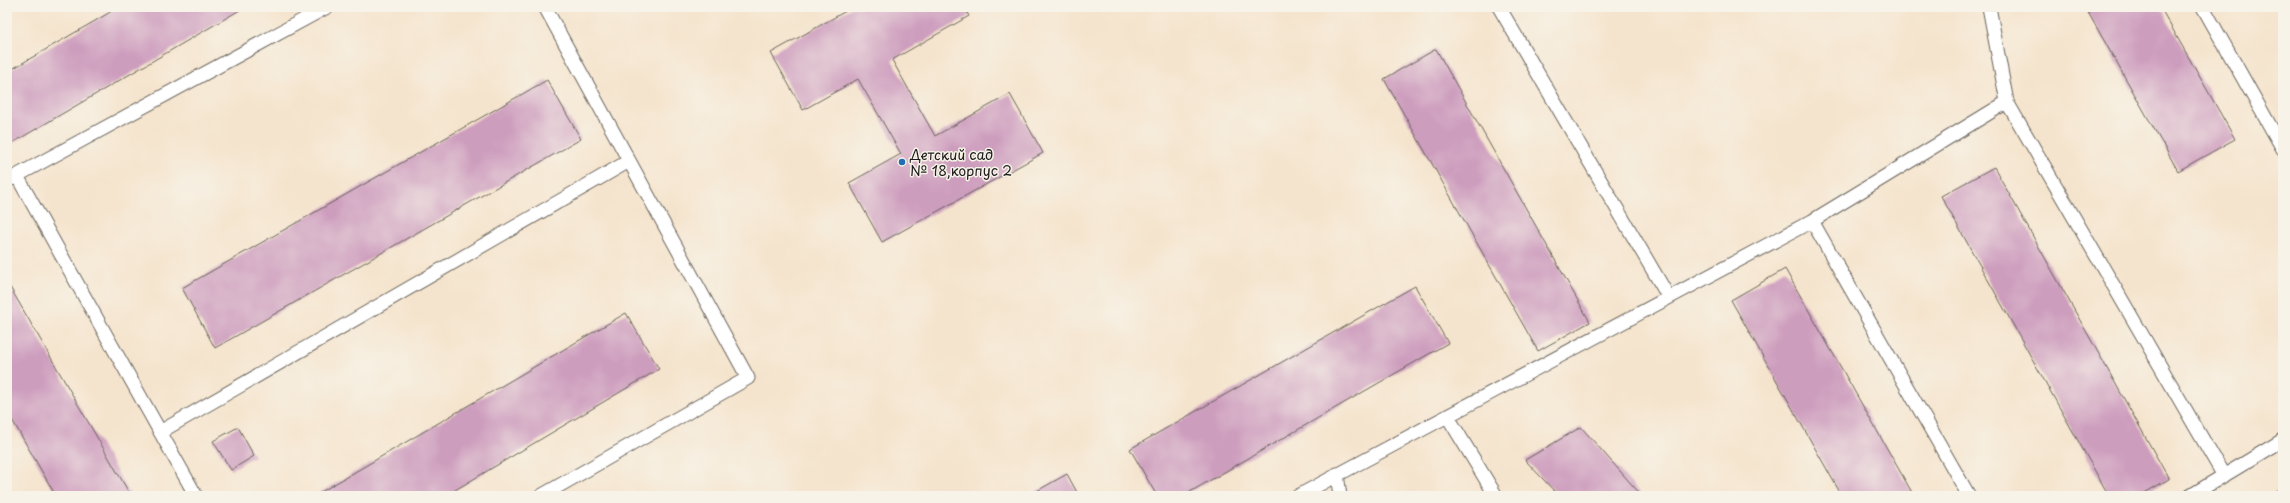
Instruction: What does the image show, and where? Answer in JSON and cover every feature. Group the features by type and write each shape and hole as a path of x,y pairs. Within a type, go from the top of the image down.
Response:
{"lane":[{"path":"196,496 12,179 327,7"},
{"path":"541,496 748,378 545,7"},
{"path":"1499,7 1668,296"},
{"path":"1988,7 2007,102 2224,476"},
{"path":"2203,7 2283,149"},
{"path":"1298,496 1337,474 1448,417 1668,296 1812,221 2007,102"},
{"path":"160,432 629,161"},
{"path":"1812,221 1969,496"},
{"path":"1448,417 1496,496"},
{"path":"2190,496 2283,440"},
{"path":"1337,474 1340,496"}],"building":[{"path":"119,7 245,7 7,146 7,72"},
{"path":"853,7 964,7 969,16 892,60 935,136 1010,94 1043,153 882,242 849,183 901,154 858,79 803,110 771,53"},
{"path":"2085,7 2160,7 2235,139 2178,171"},
{"path":"1436,49 1590,322 1538,351 1384,79"},
{"path":"547,80 581,139 215,348 182,288"},
{"path":"1994,167 2169,479 2139,496 2109,496 1941,196"},
{"path":"1785,269 1914,496 1842,496 1731,300"},
{"path":"7,282 131,496 56,496 7,411"},
{"path":"1415,286 1448,343 1183,496 1157,496 1130,449"},
{"path":"626,313 659,369 445,496 314,496"},
{"path":"238,427 254,456 231,470 213,441"},
{"path":"1581,427 1642,496 1559,496 1525,460"},
{"path":"1067,474 1079,496 1028,496"},
{"path":"2283,488 2283,496 2269,496"}],"place":[{"name":"Детский сад № 18,корпус 2","path":"902,162"}]}
